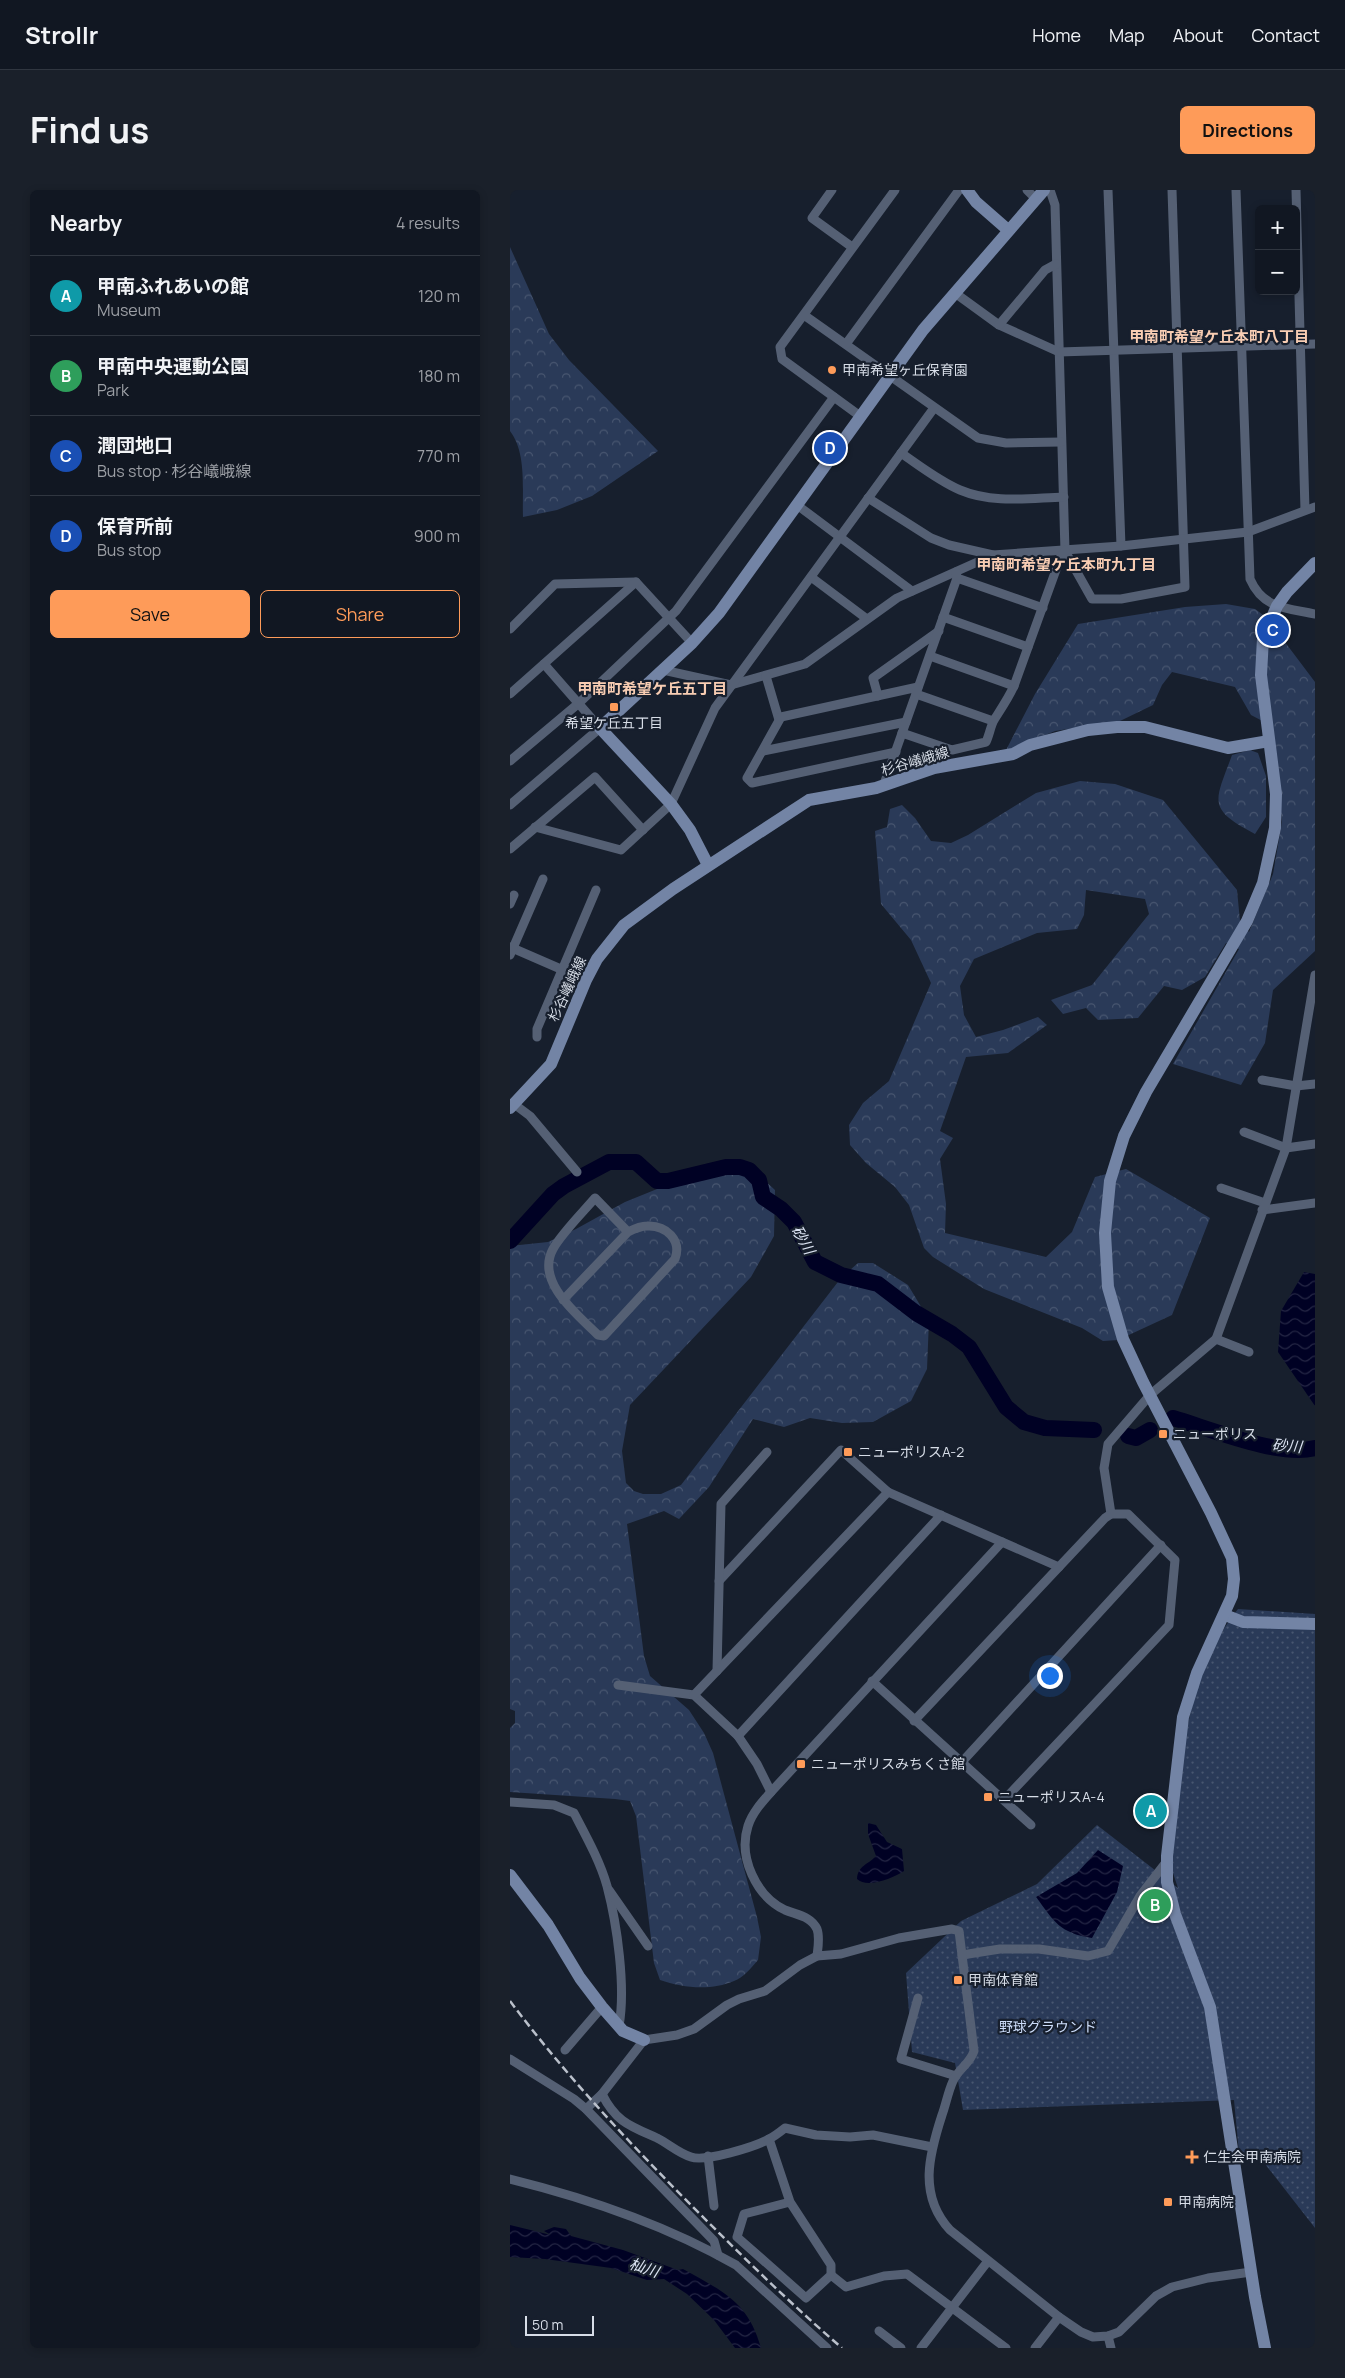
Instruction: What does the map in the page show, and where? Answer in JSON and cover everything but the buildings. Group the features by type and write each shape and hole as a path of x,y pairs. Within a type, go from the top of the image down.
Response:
{"street":[{"path":"832,190 812,218 852,247"},
{"path":"860,416 782,359 780,347 895,190"},
{"path":"846,344 959,190"},
{"path":"967,190 976,202 1008,230"},
{"path":"1050,190 1055,205 1065,551 1092,600 1122,599 1185,587 1172,190"},
{"path":"1108,190 1121,546"},
{"path":"1236,190 1250,579 1262,599 1277,606 1315,614"},
{"path":"1296,190 1306,510"},
{"path":"510,805 600,728 692,643 719,613 923,330 1008,230 1035,193"},
{"path":"999,325 1046,270 1056,264"},
{"path":"955,293 999,325 1059,352 1315,344"},
{"path":"804,315 970,433 986,441 1006,444 1061,442"},
{"path":"510,761 579,703 668,619 693,589 834,397"},
{"path":"535,828 621,850 671,804 715,708 934,408"},
{"path":"902,453 941,480 960,490 979,496 1008,499 1064,497"},
{"path":"868,498 931,538 949,545 993,555 1121,546 1248,532 1315,507"},
{"path":"796,505 912,591"},
{"path":"902,734 952,750 986,742 993,727 993,721 1006,704 1014,686 1061,556 1065,551"},
{"path":"663,670 731,685 809,662 897,598 956,575 993,555"},
{"path":"1265,2348 1251,2272 1210,2007 1175,1914 1166,1882 1183,1717 1197,1673 1232,1596 1234,1579 1232,1558 1123,1339 1108,1288 1105,1233 1110,1181 1124,1136 1146,1092 1247,921 1263,883 1275,828 1276,794 1263,694 1261,652 1263,638 1277,606 1295,581 1315,563"},
{"path":"956,575 1043,608"},
{"path":"884,784 939,630 956,575"},
{"path":"811,577 867,619"},
{"path":"636,582 692,643"},
{"path":"510,629 555,584 636,582"},
{"path":"510,694 636,582"},
{"path":"943,617 1028,647"},
{"path":"878,696 873,678 939,630"},
{"path":"930,656 1014,686"},
{"path":"544,664 600,728 671,804 690,830 708,865"},
{"path":"766,676 779,720"},
{"path":"896,752 752,783 746,778 781,717 878,696 917,691 993,721"},
{"path":"763,751 906,722"},
{"name":"杉谷嶬峨線","path":"512,1106 551,1064 586,980 597,959 624,925 708,865 809,800 876,788 934,768 1013,754 1030,745 1062,736 1117,726 1145,727 1228,748 1270,741"},
{"path":"510,849 595,776 643,830"},
{"path":"543,879 511,950 586,980"},
{"path":"537,1038 536,1029 596,890"},
{"path":"510,904 514,895"},
{"path":"1111,1514 1104,1468 1108,1444 1150,1395 1216,1339 1286,1148 1296,1086 1311,1024 1315,975"},
{"path":"1262,1080 1296,1086 1315,1084"},
{"path":"512,1106 530,1116 577,1172"},
{"path":"1244,1132 1286,1148 1315,1144"},
{"path":"1221,1188 1264,1207 1315,1203"},
{"path":"563,1300 628,1232 646,1226 656,1226 669,1233 677,1246 675,1259 604,1336 598,1335 563,1300 552,1283 549,1260 553,1248 595,1198 628,1232"},
{"path":"1216,1339 1249,1352"},
{"path":"719,1581 841,1450 888,1492 1059,1567"},
{"path":"717,1671 721,1504 767,1452"},
{"path":"694,1695 888,1492"},
{"path":"914,1721 1111,1514 1128,1514 1175,1560 1169,1625 1004,1800"},
{"path":"738,1736 942,1515"},
{"path":"816,1956 817,1929 809,1919 785,1910 761,1892 753,1876 746,1854 744,1840 748,1825 756,1810 771,1792 1002,1542"},
{"path":"961,1763 1160,1545"},
{"path":"1225,1615 1243,1622 1315,1624"},
{"path":"872,1681 1031,1825"},
{"path":"618,1685 694,1695 738,1736 757,1764 771,1792"},
{"path":"510,1802 554,1805 574,1813 606,1885 648,1946"},
{"path":"962,1955 1000,1949 1039,1949 1088,1956 1108,1950 1140,1896 1167,1861"},
{"path":"510,1875 514,1888 548,1925 580,1978 602,2007 623,2031 644,2040 677,2035 694,2029 727,2005 765,1991 800,1965 816,1956 841,1954 900,1938 952,1929 959,1931 974,2051 971,2061 953,2081 932,2147 929,2168 931,2198 939,2218 950,2230 1059,2317 1081,2332 1093,2337 1108,2336 1119,2332 1156,2296 1172,2287 1208,2278 1251,2272"},
{"path":"606,1885 616,1933 622,2007 619,2026"},
{"path":"918,1998 901,2059 956,2076"},
{"path":"565,2050 602,2007"},
{"path":"586,2108 602,2094 644,2040"},
{"path":"510,2059 574,2098 586,2108 714,2241 718,2255"},
{"path":"602,2094 608,2105 624,2123 693,2158 745,2148 769,2139 785,2128 824,2136 850,2138 872,2135 932,2147"},
{"path":"769,2139 790,2202 831,2264 831,2275 806,2298 737,2236 744,2214 790,2202"},
{"path":"708,2156 714,2206"},
{"path":"510,2179 616,2211 718,2255 736,2265 827,2348"},
{"path":"921,2348 988,2261"},
{"path":"831,2275 846,2287 884,2276 907,2274 1006,2348"},
{"path":"1035,2348 1059,2317"},
{"path":"879,2331 901,2348"},
{"path":"1108,2336 1111,2348"}],"green space":[{"path":"510,247 549,334 569,360 658,451 592,496 557,510 523,517 521,461 519,450 510,431"},
{"path":"1226,604 1255,609 1266,617 1315,682 1315,951 1273,990 1265,1043 1241,1085 1173,1064 1239,949 1226,943 1205,977 1182,990 1164,986 1138,1018 1098,1020 1086,1008 1063,1014 1051,1000 1092,985 1149,914 1145,899 1086,890 1084,915 1077,929 1037,933 974,959 960,986 964,1015 976,1037 1003,1030 1038,1017 1047,1025 1008,1053 966,1057 940,1131 953,1138 940,1159 946,1204 945,1233 1046,1257 1072,1232 1095,1177 1126,1169 1210,1218 1172,1315 1118,1340 1103,1341 1082,1328 984,1289 933,1257 924,1248 909,1205 895,1187 866,1163 850,1145 849,1125 863,1103 889,1081 931,983 911,940 881,904 875,831 887,827 890,809 902,805 915,818 931,841 951,843 968,835 1036,793 1080,781 1115,784 1163,800 1237,890 1240,921 1249,932 1273,874 1282,822 1272,726 1251,715 1235,687 1172,672 1162,685 1153,705 1120,721 1055,731 1005,752 1035,694 1078,624 1185,607"},
{"path":"1250,750 1258,753 1266,776 1266,817 1255,834 1228,817 1222,810 1219,802 1219,794 1232,755"},
{"path":"737,1171 763,1179 775,1190 774,1236 751,1277 630,1405 622,1451 626,1483 634,1491 643,1494 661,1494 681,1485 841,1278 858,1263 873,1263 908,1285 929,1320 927,1369 911,1401 873,1422 842,1423 810,1418 784,1427 753,1419 709,1487 679,1519 664,1511 627,1524 644,1656 650,1676 689,1710 704,1733 713,1753 761,1937 758,1960 744,1975 737,1980 725,1984 697,1987 678,1985 660,1980 654,1963 636,1816 630,1801 510,1792 510,1728 515,1723 515,1711 510,1709 510,1246 548,1242 625,1202 699,1172"},
{"name":"野球グラウンド","path":"1238,1609 1315,1614 1315,2228 1258,2155 1239,2153 1234,2100 963,2110 955,2063 912,2052 906,1973 961,1921 1037,1884 1097,1825 1178,1888 1171,1867 1186,1732 1204,1667 1219,1637"}],"water":[{"path":"1304,1272 1315,1274 1315,1406 1278,1352 1281,1311"},
{"path":"868,1823 876,1825 887,1842 902,1849 904,1871 893,1877 873,1883 861,1882 857,1879 861,1868 876,1856 868,1834"},
{"path":"1098,1850 1123,1866 1117,1892 1092,1938 1072,1933 1058,1925 1036,1897 1077,1873"},
{"name":"杣川","path":"510,2225 551,2235 544,2231 554,2227 566,2229 571,2236 623,2250 678,2270 683,2269 721,2291 741,2308 756,2332 761,2348 735,2348 714,2320 687,2294 664,2279 647,2280 611,2268 545,2259 510,2257"}],"waterway":[{"name":"砂川","path":"510,1241 553,1194 609,1162 636,1162 657,1181 668,1181 726,1167 740,1167 749,1170 759,1180 763,1197 781,1209 794,1222 815,1262 841,1275 878,1284 916,1313 952,1334 969,1347 1006,1407 1024,1422 1045,1428 1094,1430"},
{"name":"砂川","path":"1173,1418 1264,1446 1300,1450 1315,1448"},
{"name":"砂川","path":"1128,1436 1136,1438 1150,1430"}],"railway":[{"path":"510,2001 577,2084 649,2162 751,2265 842,2348"}],"place":[{"name":"甲南希望ヶ丘保育園","path":"832,370"},
{"name":"保育所前","path":"830,448"},
{"name":"潤団地口","path":"1273,630"},
{"name":"希望ケ丘五丁目","path":"614,707"},
{"name":"ニューポリス","path":"1163,1434"},
{"name":"ニューポリスA-2","path":"848,1452"},
{"name":"ニューポリスみちくさ館","path":"801,1764"},
{"name":"ニューポリスA-4","path":"988,1797"},
{"name":"甲南ふれあいの館","path":"1151,1811"},
{"name":"甲南中央運動公園","path":"1155,1905"},
{"name":"甲南体育館","path":"958,1980"},
{"name":"仁生会甲南病院","path":"1192,2157"},
{"name":"甲南病院","path":"1168,2202"}],"district":[{"name":"甲南町希望ケ丘本町八丁目","path":"1219,337"},
{"name":"甲南町希望ケ丘本町九丁目","path":"1066,565"},
{"name":"甲南町希望ケ丘五丁目","path":"652,689"}]}
